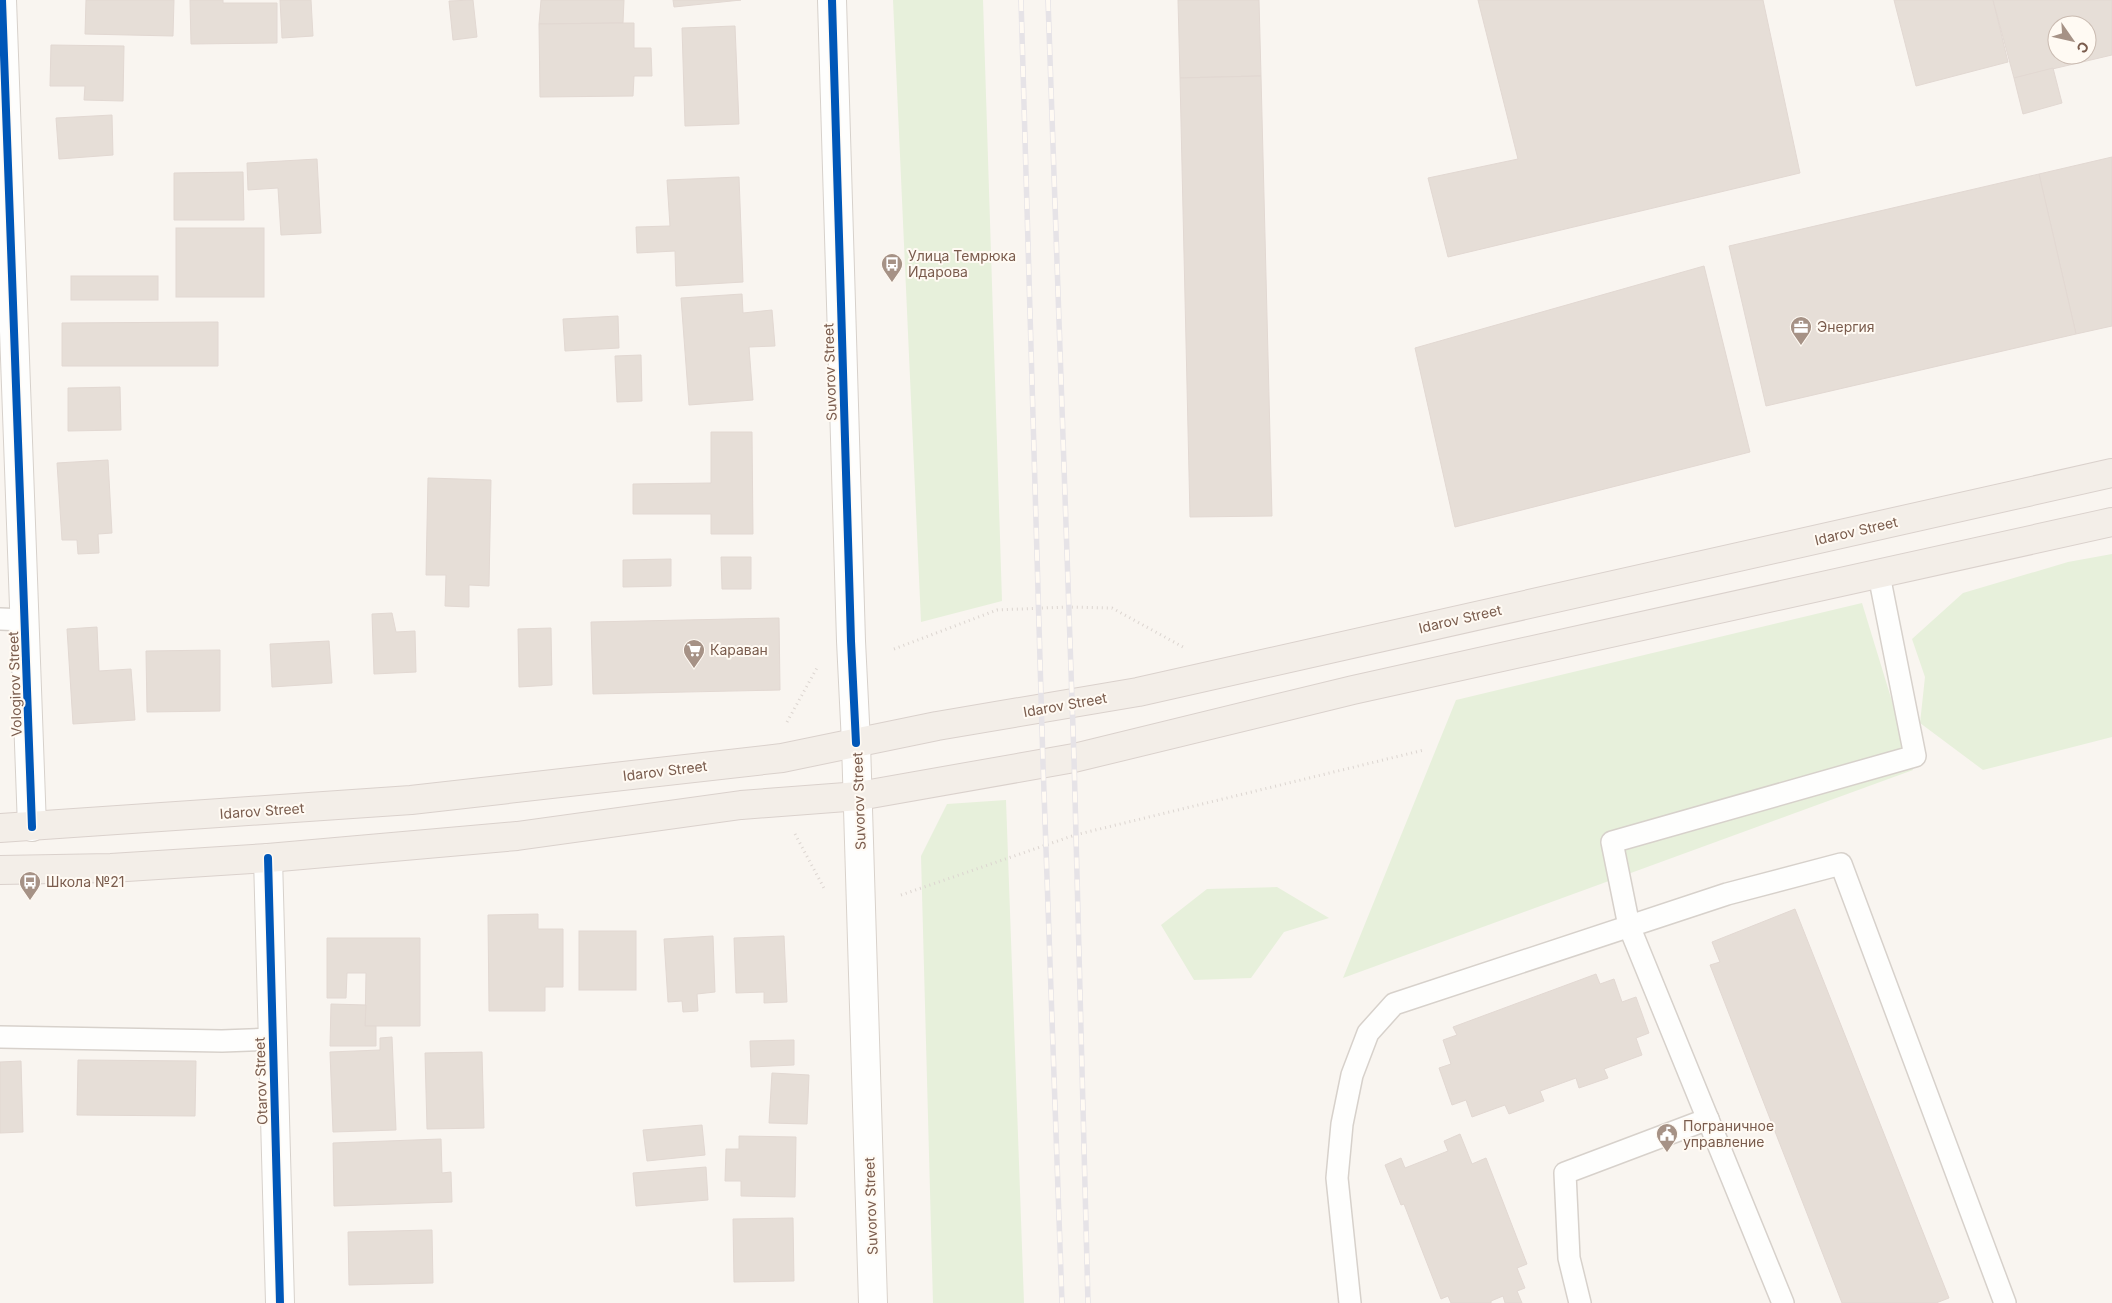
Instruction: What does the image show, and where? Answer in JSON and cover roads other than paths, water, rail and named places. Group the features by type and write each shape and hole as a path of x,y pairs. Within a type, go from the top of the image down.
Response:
{"main road":[{"name":"Idarov Street","path":"0,828 410,800 782,758 1138,692 2112,473"},
{"path":"0,870 111,868 268,858 517,836 741,805 859,796 1074,758 1353,690 1880,575 2112,522"}],"street":[{"name":"Vologirov Street","path":"2,0 13,620 32,826"},
{"name":"Suvorov Street","path":"832,0 851,641 859,796 874,1303"},
{"name":"Otarov Street","path":"268,858 280,1303"}],"lane":[{"path":"1783,1303 1629,926 1612,842 1915,756 1880,575"},
{"path":"1350,1303 1337,1178 1342,1124 1352,1075 1368,1033 1394,1004 1727,894 1841,864 2006,1303"},
{"path":"0,1037 213,1041 272,1039"},
{"path":"1580,1303 1569,1258 1565,1172 1708,1119"}],"railway":[{"path":"1021,0 1043,764 1062,1303"},
{"path":"1048,0 1074,758 1088,1303"}],"place":[{"name":"Улица Темрюка Идарова","path":"892,283"},
{"name":"Энергия","path":"1801,346"},
{"name":"Караван","path":"694,669"},
{"name":"Школа №21","path":"30,901"},
{"name":"Пограничное управление","path":"1667,1153"}]}
